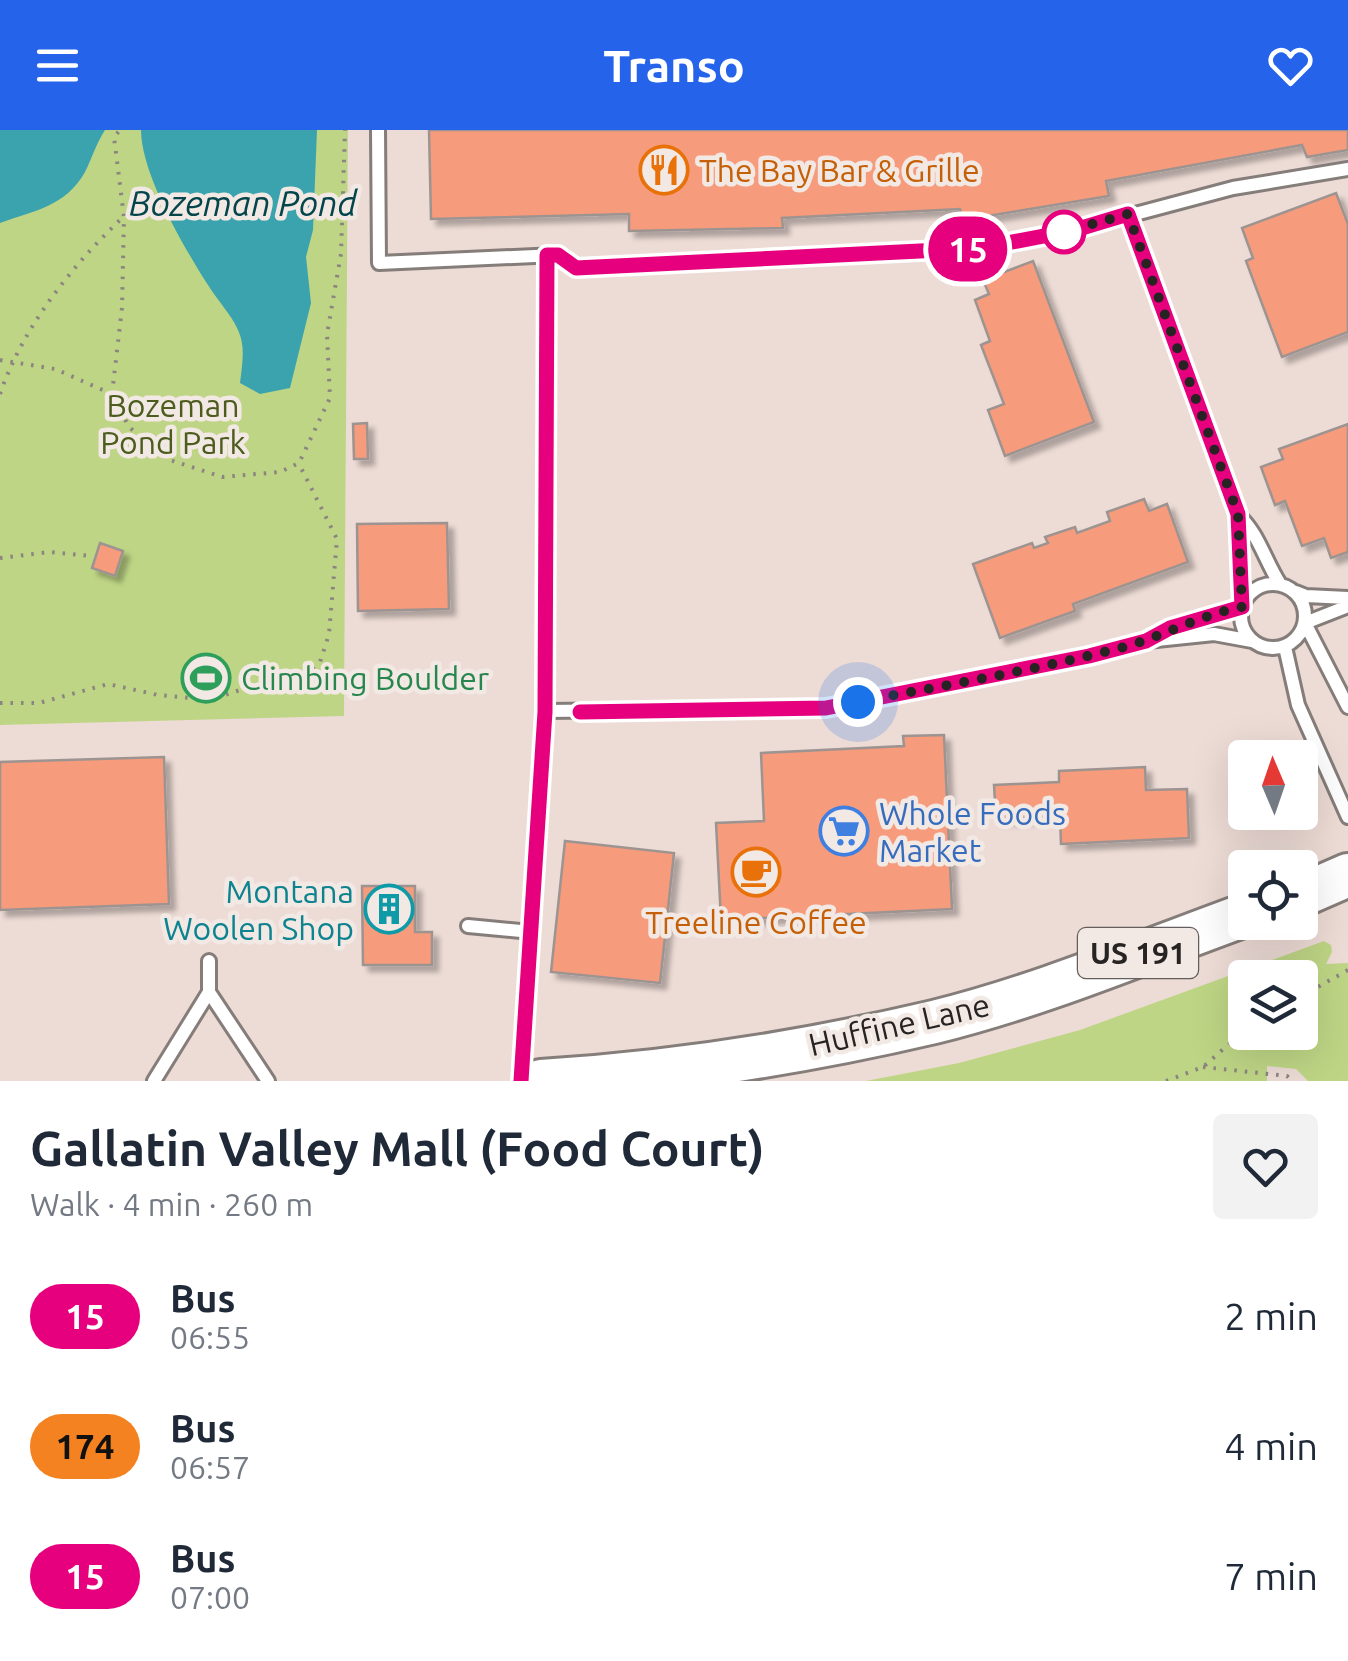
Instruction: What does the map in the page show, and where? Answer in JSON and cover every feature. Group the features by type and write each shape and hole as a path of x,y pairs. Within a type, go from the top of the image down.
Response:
{"highway":[{"path":"1318,888 1348,875"},
{"name":"Huffine Lane","path":"541,1081 702,1064 937,1021 1031,992 1228,921"}],"lane":[{"path":"378,130 380,263 558,255 576,268 981,248 1075,230 1233,188 1348,169"},
{"path":"1128,214 1238,514 1242,622 1252,641"},
{"path":"521,1081 545,712 547,255"},
{"path":"1238,514 1253,528 1259,549 1285,586 1303,603 1305,623 1348,707"},
{"path":"1146,641 1170,628 1243,603 1260,586 1285,586 1306,596 1348,598"},
{"path":"545,712 826,708 1036,668 1146,641 1214,634 1268,648 1284,647 1301,633 1305,623 1348,606"},
{"path":"1284,647 1298,704 1348,817"},
{"path":"468,926 531,932"},
{"path":"154,1081 209,992 209,961"},
{"path":"209,992 268,1081"}],"path":[{"path":"120,130 114,137 124,217 122,308 112,394 129,427 168,459 222,478 280,472 298,463 330,398 326,334 341,254 344,130"},
{"path":"0,394 12,361 80,258 124,217"},
{"path":"0,360 55,369 112,394"},
{"path":"0,703 39,703 108,684 158,696 210,700 240,690 271,692 296,683 320,662 330,634 338,539 298,463"},
{"path":"0,558 49,552 92,556"},
{"path":"1318,987 1348,970"},
{"path":"1166,1081 1204,1067 1228,1045"},
{"path":"1204,1067 1287,1076 1292,1081"}],"shaded area":[{"path":"348,130 1348,130 1348,1081 0,1081 0,725 344,715"}],"green space":[{"name":"Bozeman Pond Park","path":"0,130 348,130 344,716 0,725"},
{"path":"1324,941 1331,945 1332,952 1326,964 1348,963 1348,1081 1308,1081 1296,1069 1267,1066 1267,1081 866,1081 959,1063 1080,1030 1228,976 1228,1050 1318,1050 1318,960 1272,960"}],"water":[{"name":"Bozeman Pond","path":"0,130 105,130 85,172 68,193 48,206 0,223"},
{"name":"Bozeman Pond","path":"141,130 317,130 313,230 306,257 311,303 290,388 260,394 240,383 243,349 238,330 176,231 148,167"}],"building":[{"path":"429,130 1348,130 1348,150 1307,157 1302,145 1106,181 1109,196 963,220 960,209 782,218 783,228 629,231 629,214 431,219"},
{"path":"1336,193 1348,224 1348,332 1282,357 1246,261 1253,258 1242,228"},
{"path":"1033,261 1094,422 1005,456 988,410 1004,404 981,345 990,341 975,300 989,294 983,280"},
{"path":"367,423 368,459 354,459 353,424"},
{"path":"1348,424 1348,552 1331,558 1324,538 1302,546 1285,501 1275,505 1261,467 1283,459 1279,449"},
{"path":"1144,499 1149,511 1167,504 1188,562 1073,604 1075,611 1000,638 973,564 1032,543 1034,548 1048,543 1045,537 1075,527 1077,533 1110,521 1107,512"},
{"path":"447,523 449,609 358,611 357,524"},
{"path":"100,543 123,551 115,576 92,568"},
{"path":"944,735 952,909 721,920 716,823 764,821 761,753 904,746 903,736"},
{"path":"164,757 169,904 0,910 0,762"},
{"path":"1145,767 1146,790 1187,789 1189,838 1061,844 1060,816 996,819 994,785 1059,782 1059,771"},
{"path":"565,841 674,853 660,983 551,972"},
{"name":"Montana Woolen Shop","path":"362,886 415,886 415,932 432,932 432,965 363,965"}],"bus line":[{"name":"15","path":"521,1081 545,712 547,255 558,255 576,268 981,248 1075,230 1128,214 1238,514 1242,607 1170,628 1146,641 1089,656 826,708 580,712"}],"place":[{"name":"The Bay Bar & Grille","path":"664,170"},
{"name":"Climbing Boulder","path":"206,678"},
{"name":"Whole Foods Market","path":"844,831"},
{"name":"Treeline Coffee","path":"756,872"},
{"name":"Montana Woolen Shop","path":"389,909"}],"route":[{"path":"858,702 1089,656 1146,641 1170,628 1242,607 1238,514 1128,214 1064,232"}]}
